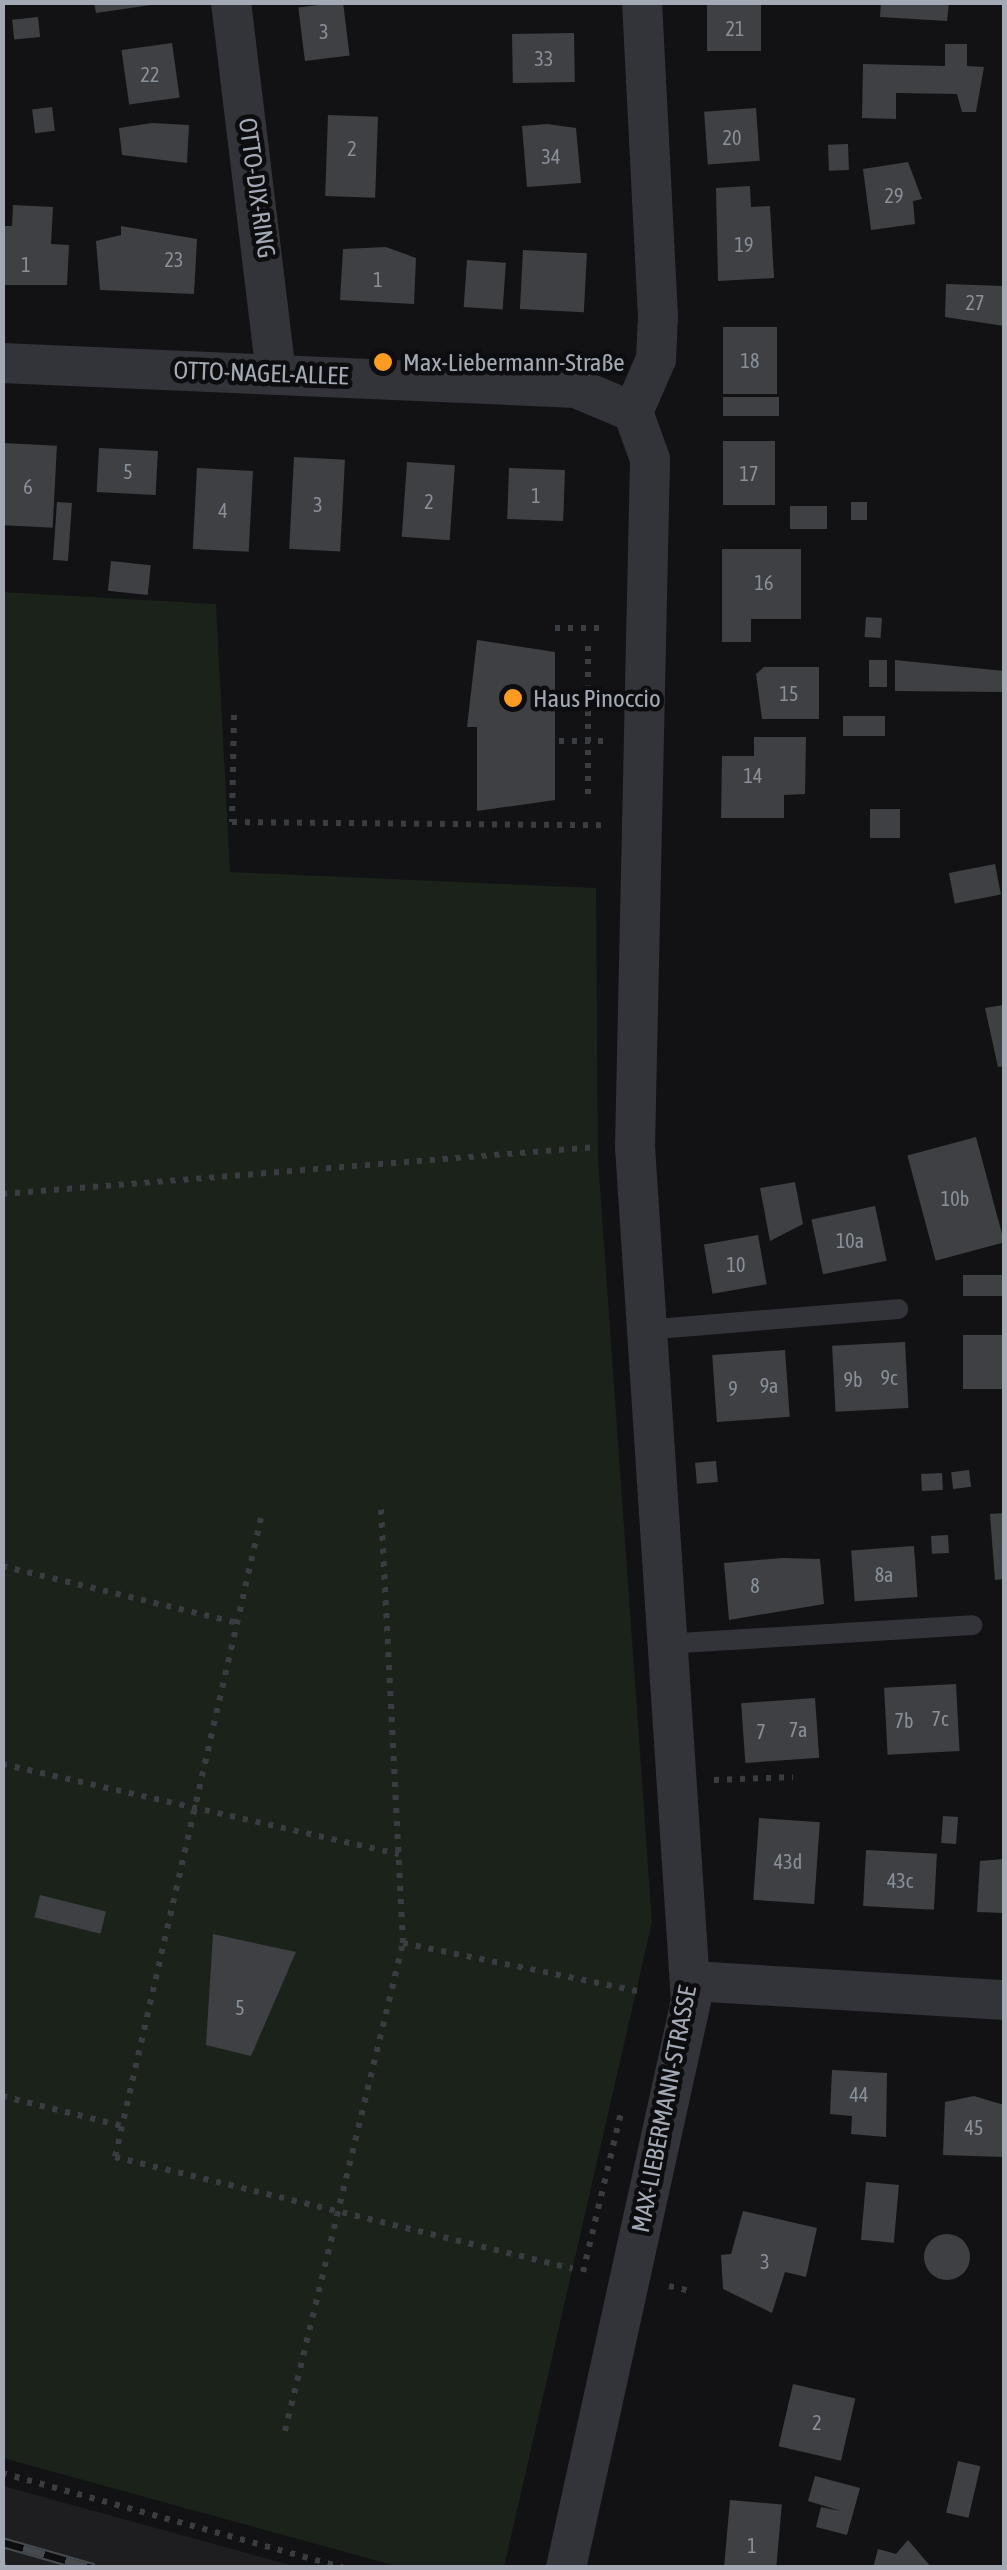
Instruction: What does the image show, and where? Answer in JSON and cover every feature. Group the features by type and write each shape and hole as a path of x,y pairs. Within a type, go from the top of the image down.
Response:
{"street":[{"name":"OTTO-DIX-RING","path":"231,2 276,374"},
{"path":"632,412 656,359 658,317 642,2"},
{"name":"OTTO-NAGEL-ALLEE","path":"2,363 588,389 632,412"},
{"name":"MAX-LIEBERMANN-STRASSE","path":"566,2568 692,1981 664,1644 635,1147 650,459 632,412"},
{"path":"692,1981 1004,2000"}],"lane":[{"path":"644,1330 898,1308"},
{"path":"664,1644 972,1625"}],"path":[{"path":"556,628 608,628"},
{"path":"588,646 588,798"},
{"path":"234,715 232,822 606,825"},
{"path":"559,742 607,741"},
{"path":"2,1194 608,1147"},
{"path":"285,2431 335,2211 403,1942 381,1507"},
{"path":"261,1518 115,2157 572,2269"},
{"path":"2,1566 237,1623"},
{"path":"2,1764 399,1854"},
{"path":"706,1781 793,1777"},
{"path":"403,1942 637,1992"},
{"path":"2,2096 122,2126"},
{"path":"583,2272 623,2105"},
{"path":"2,2472 345,2568"}],"shaded area":[{"path":"2,592 216,604 230,872 596,888 598,1159 652,1922 504,2567 400,2567 3,2458"},
{"path":"3,2486 298,2567 3,2567"}],"building":[{"path":"94,2 151,2 151,5 96,13"},
{"path":"343,2 350,56 305,61 298,7"},
{"path":"707,2 761,2 761,51 707,51"},
{"path":"881,2 949,2 947,21 880,17"},
{"path":"38,17 40,37 14,40 12,20"},
{"path":"574,33 575,82 513,83 512,34"},
{"path":"172,43 180,97 129,105 121,50"},
{"path":"945,44 967,44 967,66 984,67 976,112 962,112 957,94 896,93 896,119 862,118 863,64 945,66"},
{"path":"52,107 55,131 35,133 32,109"},
{"path":"756,108 760,161 708,164 704,112"},
{"path":"328,115 378,117 375,198 325,196"},
{"path":"152,123 189,125 187,163 122,155 119,128"},
{"path":"522,126 576,128 581,183 527,187"},
{"path":"848,144 849,170 829,171 828,145"},
{"path":"908,162 922,199 913,201 915,224 871,230 863,169"},
{"path":"750,186 751,207 770,206 774,278 718,281 716,188"},
{"path":"13,205 53,207 51,244 69,245 67,285 2,285 2,226 12,226"},
{"path":"121,226 197,239 194,294 100,290 96,241 121,235"},
{"path":"386,247 416,258 414,304 340,300 343,249"},
{"path":"523,250 587,253 584,312 520,309"},
{"path":"467,260 506,263 503,310 464,307"},
{"path":"946,284 1004,286 1004,326 945,317"},
{"path":"723,327 777,327 777,394 723,394"},
{"path":"723,397 779,397 779,416 723,416"},
{"path":"723,441 775,441 775,505 723,505"},
{"path":"3,443 57,446 53,528 2,525"},
{"path":"99,448 158,451 156,495 97,492"},
{"path":"294,457 345,460 340,552 289,549"},
{"path":"407,462 455,465 450,540 402,537"},
{"path":"197,468 253,471 249,552 193,549"},
{"path":"509,468 565,470 563,521 507,519"},
{"path":"57,502 72,503 68,561 53,560"},
{"path":"851,502 867,502 867,520 851,520"},
{"path":"790,506 827,506 827,529 790,529"},
{"path":"722,549 801,549 801,619 751,619 751,642 722,642"},
{"path":"111,561 151,565 148,595 108,591"},
{"path":"866,617 882,618 881,638 865,637"},
{"name":"Haus Pinoccio","path":"477,640 555,652 555,800 477,811 477,727 467,727"},
{"path":"869,660 887,660 887,687 869,687"},
{"path":"895,660 1004,671 1004,692 895,691"},
{"path":"764,667 819,667 819,719 762,719 756,674"},
{"path":"843,716 885,716 885,736 843,736"},
{"path":"754,737 806,737 805,794 784,795 784,818 721,818 722,756 754,756"},
{"path":"870,809 900,809 900,838 870,838"},
{"path":"995,864 1001,894 955,903 949,873"},
{"path":"1004,1005 1004,1066 998,1067 985,1008"},
{"path":"976,1137 1004,1242 936,1261 907,1155"},
{"path":"795,1182 803,1224 770,1241 760,1188"},
{"path":"875,1206 887,1261 823,1274 811,1220"},
{"path":"758,1235 767,1284 713,1294 704,1245"},
{"path":"963,1275 1004,1275 1004,1296 963,1296"},
{"path":"963,1335 1004,1335 1004,1389 963,1389"},
{"path":"905,1342 908,1408 836,1412 832,1346"},
{"path":"785,1350 790,1417 717,1422 712,1355"},
{"path":"716,1461 718,1482 697,1484 695,1463"},
{"path":"969,1470 971,1487 953,1489 951,1472"},
{"path":"942,1473 943,1490 922,1491 921,1474"},
{"path":"1004,1513 1004,1579 995,1580 990,1514"},
{"path":"948,1535 949,1553 932,1554 931,1536"},
{"path":"914,1546 918,1597 855,1601 851,1550"},
{"path":"820,1559 824,1604 729,1620 724,1563"},
{"path":"956,1684 960,1751 888,1755 884,1688"},
{"path":"815,1698 819,1758 745,1763 741,1703"},
{"path":"943,1816 958,1817 956,1844 941,1843"},
{"path":"759,1818 820,1822 814,1904 753,1900"},
{"path":"866,1850 937,1854 934,1910 863,1906"},
{"path":"1004,1859 1004,1913 977,1912 980,1861"},
{"path":"40,1895 106,1911 100,1934 34,1917"},
{"path":"213,1934 296,1952 251,2056 206,2045"},
{"path":"832,2070 887,2073 886,2137 851,2134 852,2116 830,2114"},
{"path":"974,2096 1004,2105 1004,2157 943,2155 945,2102"},
{"path":"866,2182 899,2185 894,2243 861,2240"},
{"path":"743,2211 817,2228 806,2277 785,2272 772,2313 723,2289 721,2255 731,2254"},
{"path":"947,2234 963,2241 970,2257 963,2273 947,2280 931,2273 924,2257 931,2241"},
{"path":"793,2384 855,2398 841,2461 779,2446"},
{"path":"958,2461 980,2466 968,2518 946,2513"},
{"path":"815,2476 860,2488 847,2535 816,2527 821,2507 841,2511 808,2501"},
{"path":"730,2500 782,2505 776,2568 724,2568"},
{"path":"908,2540 932,2568 873,2568 878,2549 896,2554"}],"railway":[{"path":"2,2542 93,2568"}],"place":[{"name":"Max-Liebermann-Straße","path":"383,362"},
{"name":"Haus Pinoccio","path":"513,698"}]}
